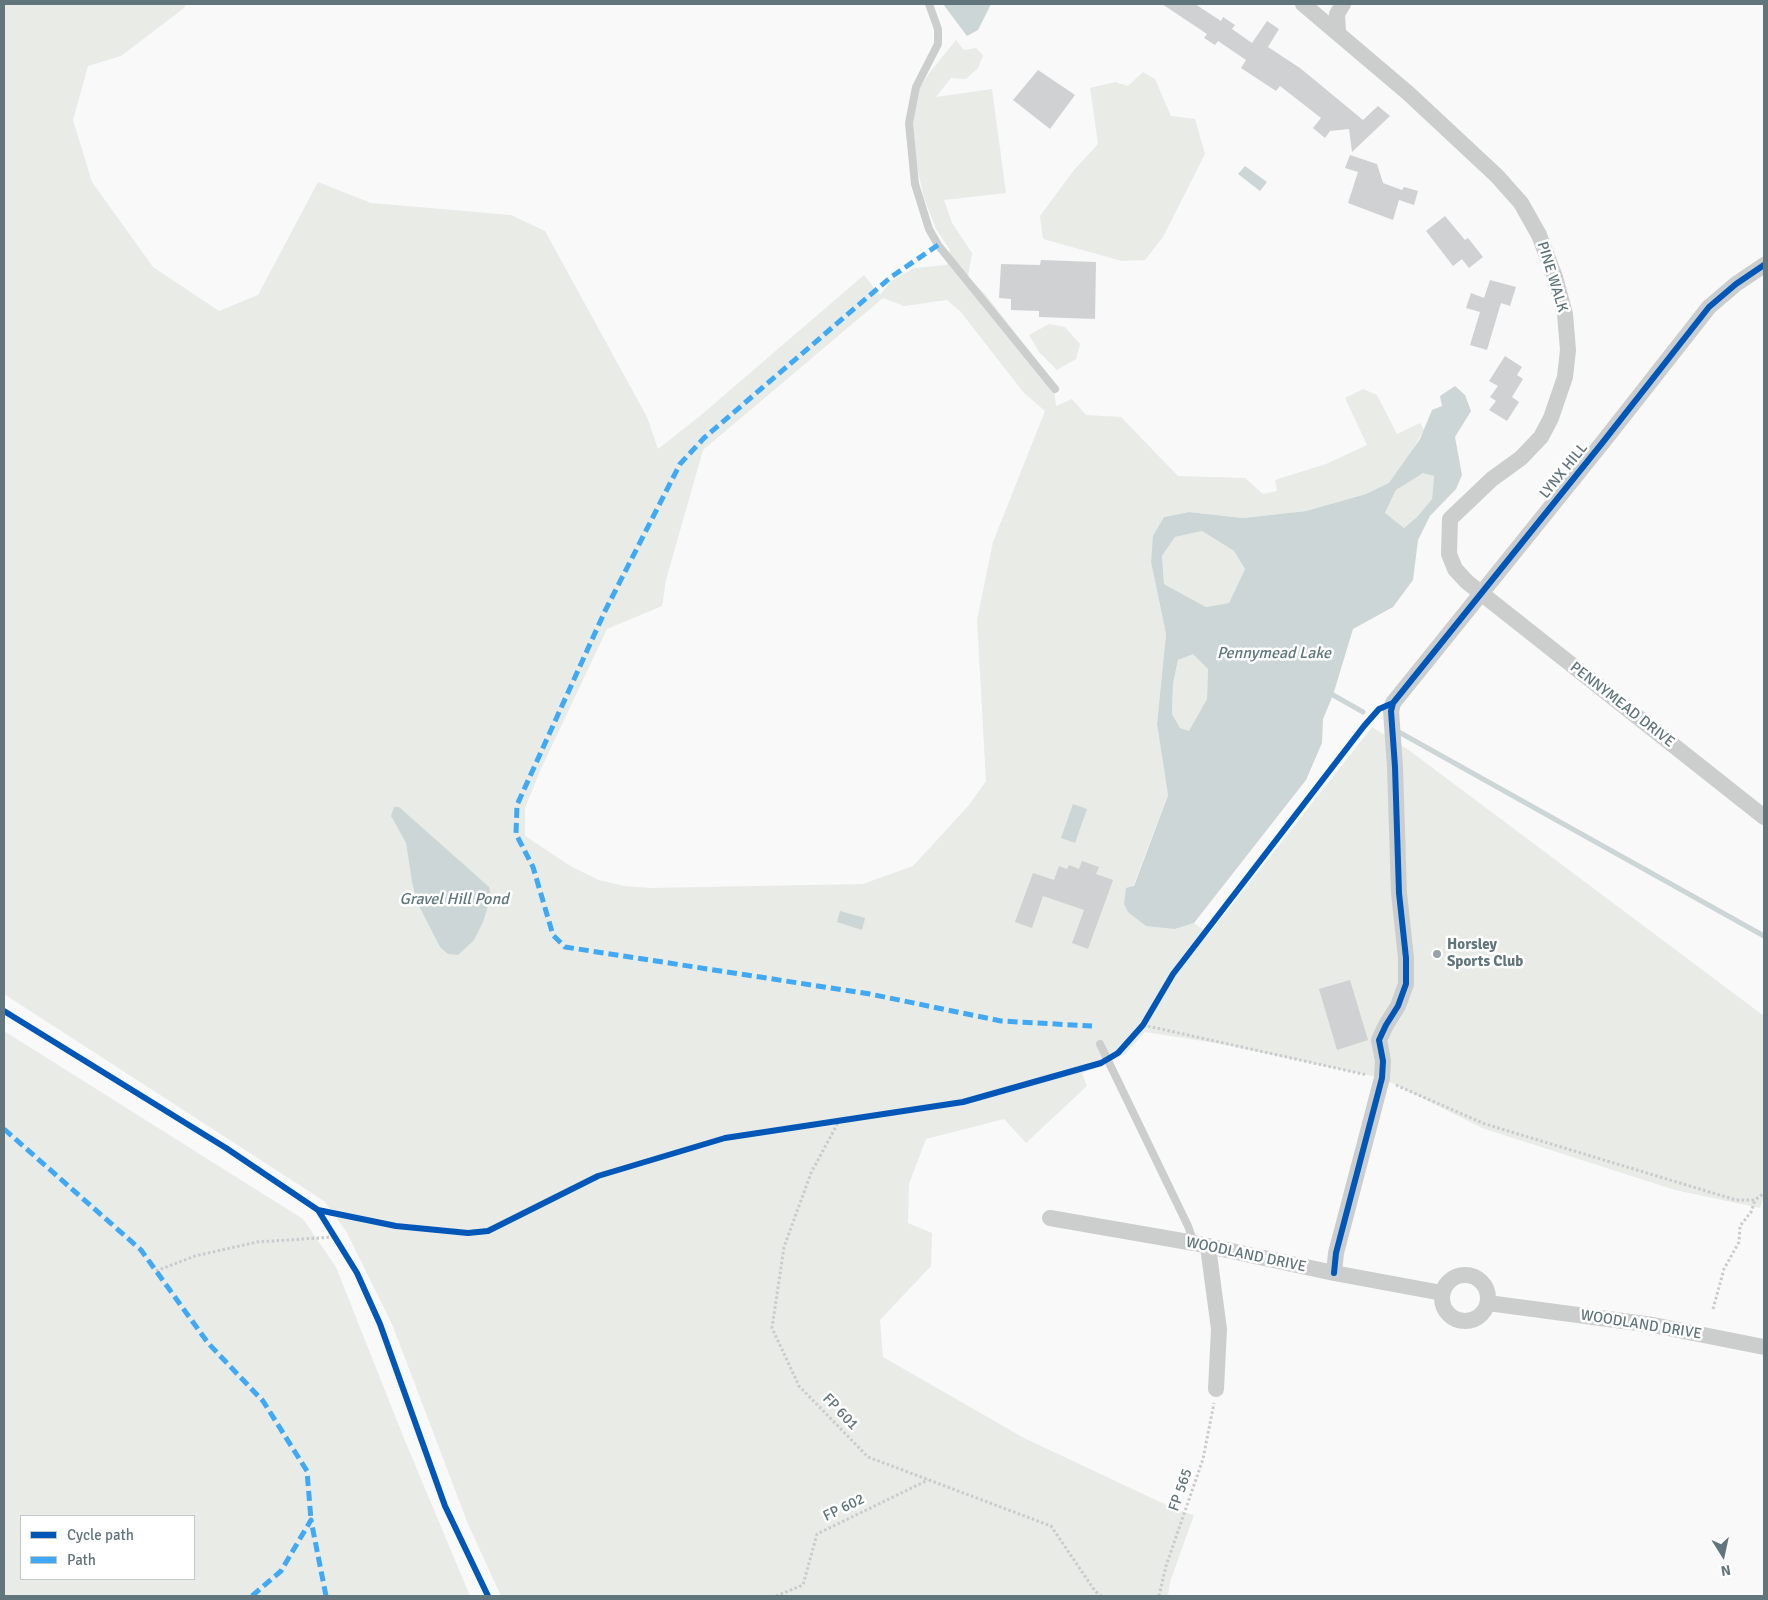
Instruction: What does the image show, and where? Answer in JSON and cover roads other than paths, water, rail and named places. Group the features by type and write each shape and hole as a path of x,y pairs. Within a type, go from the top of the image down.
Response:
{"street":[{"name":"PINE WALK","path":"1304,4 1338,32 1497,176 1521,204 1539,235 1555,277 1565,314 1568,350 1565,377 1551,418 1541,437 1450,519 1449,554 1455,570 1480,592"},
{"path":"1338,32 1338,14 1343,4"},
{"name":"LYNX HILL","path":"1334,1273 1340,1234 1382,1078 1383,1061 1379,1040 1398,1006 1406,984 1406,958 1399,894 1395,768 1390,712 1393,702 1603,442 1709,307 1736,284 1764,265"},
{"name":"PENNYMEAD DRIVE","path":"1480,592 1764,817"},
{"name":"WOODLAND DRIVE","path":"1050,1218 1442,1292"},
{"path":"1201,1245 1219,1329 1216,1389"},
{"path":"1470,1275 1481,1281 1487,1291 1488,1303 1482,1314 1472,1320 1460,1321 1449,1315 1442,1305 1442,1292 1448,1282 1458,1276 1470,1275"},
{"name":"WOODLAND DRIVE","path":"1488,1303 1658,1326 1764,1347"}],"lane":[{"path":"929,4 938,29 938,44 916,87 909,123 915,184 929,229 938,244 1055,389"},
{"path":"1100,1044 1188,1226 1201,1245"}],"water":[{"path":"943,4 991,4 978,30 967,36"},
{"path":"1245,166 1267,182 1260,191 1238,174"},
{"name":"Pennymead Lake","path":"1455,386 1465,395 1471,411 1455,437 1462,475 1456,489 1430,516 1418,540 1413,580 1393,607 1353,629 1333,695 1323,719 1322,743 1306,780 1194,923 1175,929 1146,926 1128,912 1124,904 1126,888 1134,886 1168,795 1157,724 1166,634 1151,562 1153,536 1164,517 1189,512 1243,518 1306,511 1366,494 1389,483 1420,439 1432,410 1442,406 1440,396","holes":["1423,473 1434,476 1432,499 1417,517 1404,528 1385,513 1396,490","1202,531 1234,551 1245,569 1229,603 1206,607 1164,584 1162,556 1175,537","1193,654 1208,669 1207,699 1189,731 1180,728 1172,714 1173,684 1178,660"]},
{"path":"1073,804 1087,809 1075,843 1061,838"},
{"name":"Gravel Hill Pond","path":"394,807 399,807 489,887 491,896 483,922 474,940 458,955 448,954 440,947 417,902 406,843 391,816"},
{"path":"840,911 865,918 862,930 837,922"}],"waterway":[{"path":"1333,695 1363,712"},
{"path":"1397,731 1764,936"}],"place":[{"name":"Horsley Sports Club","path":"1437,954"}]}
